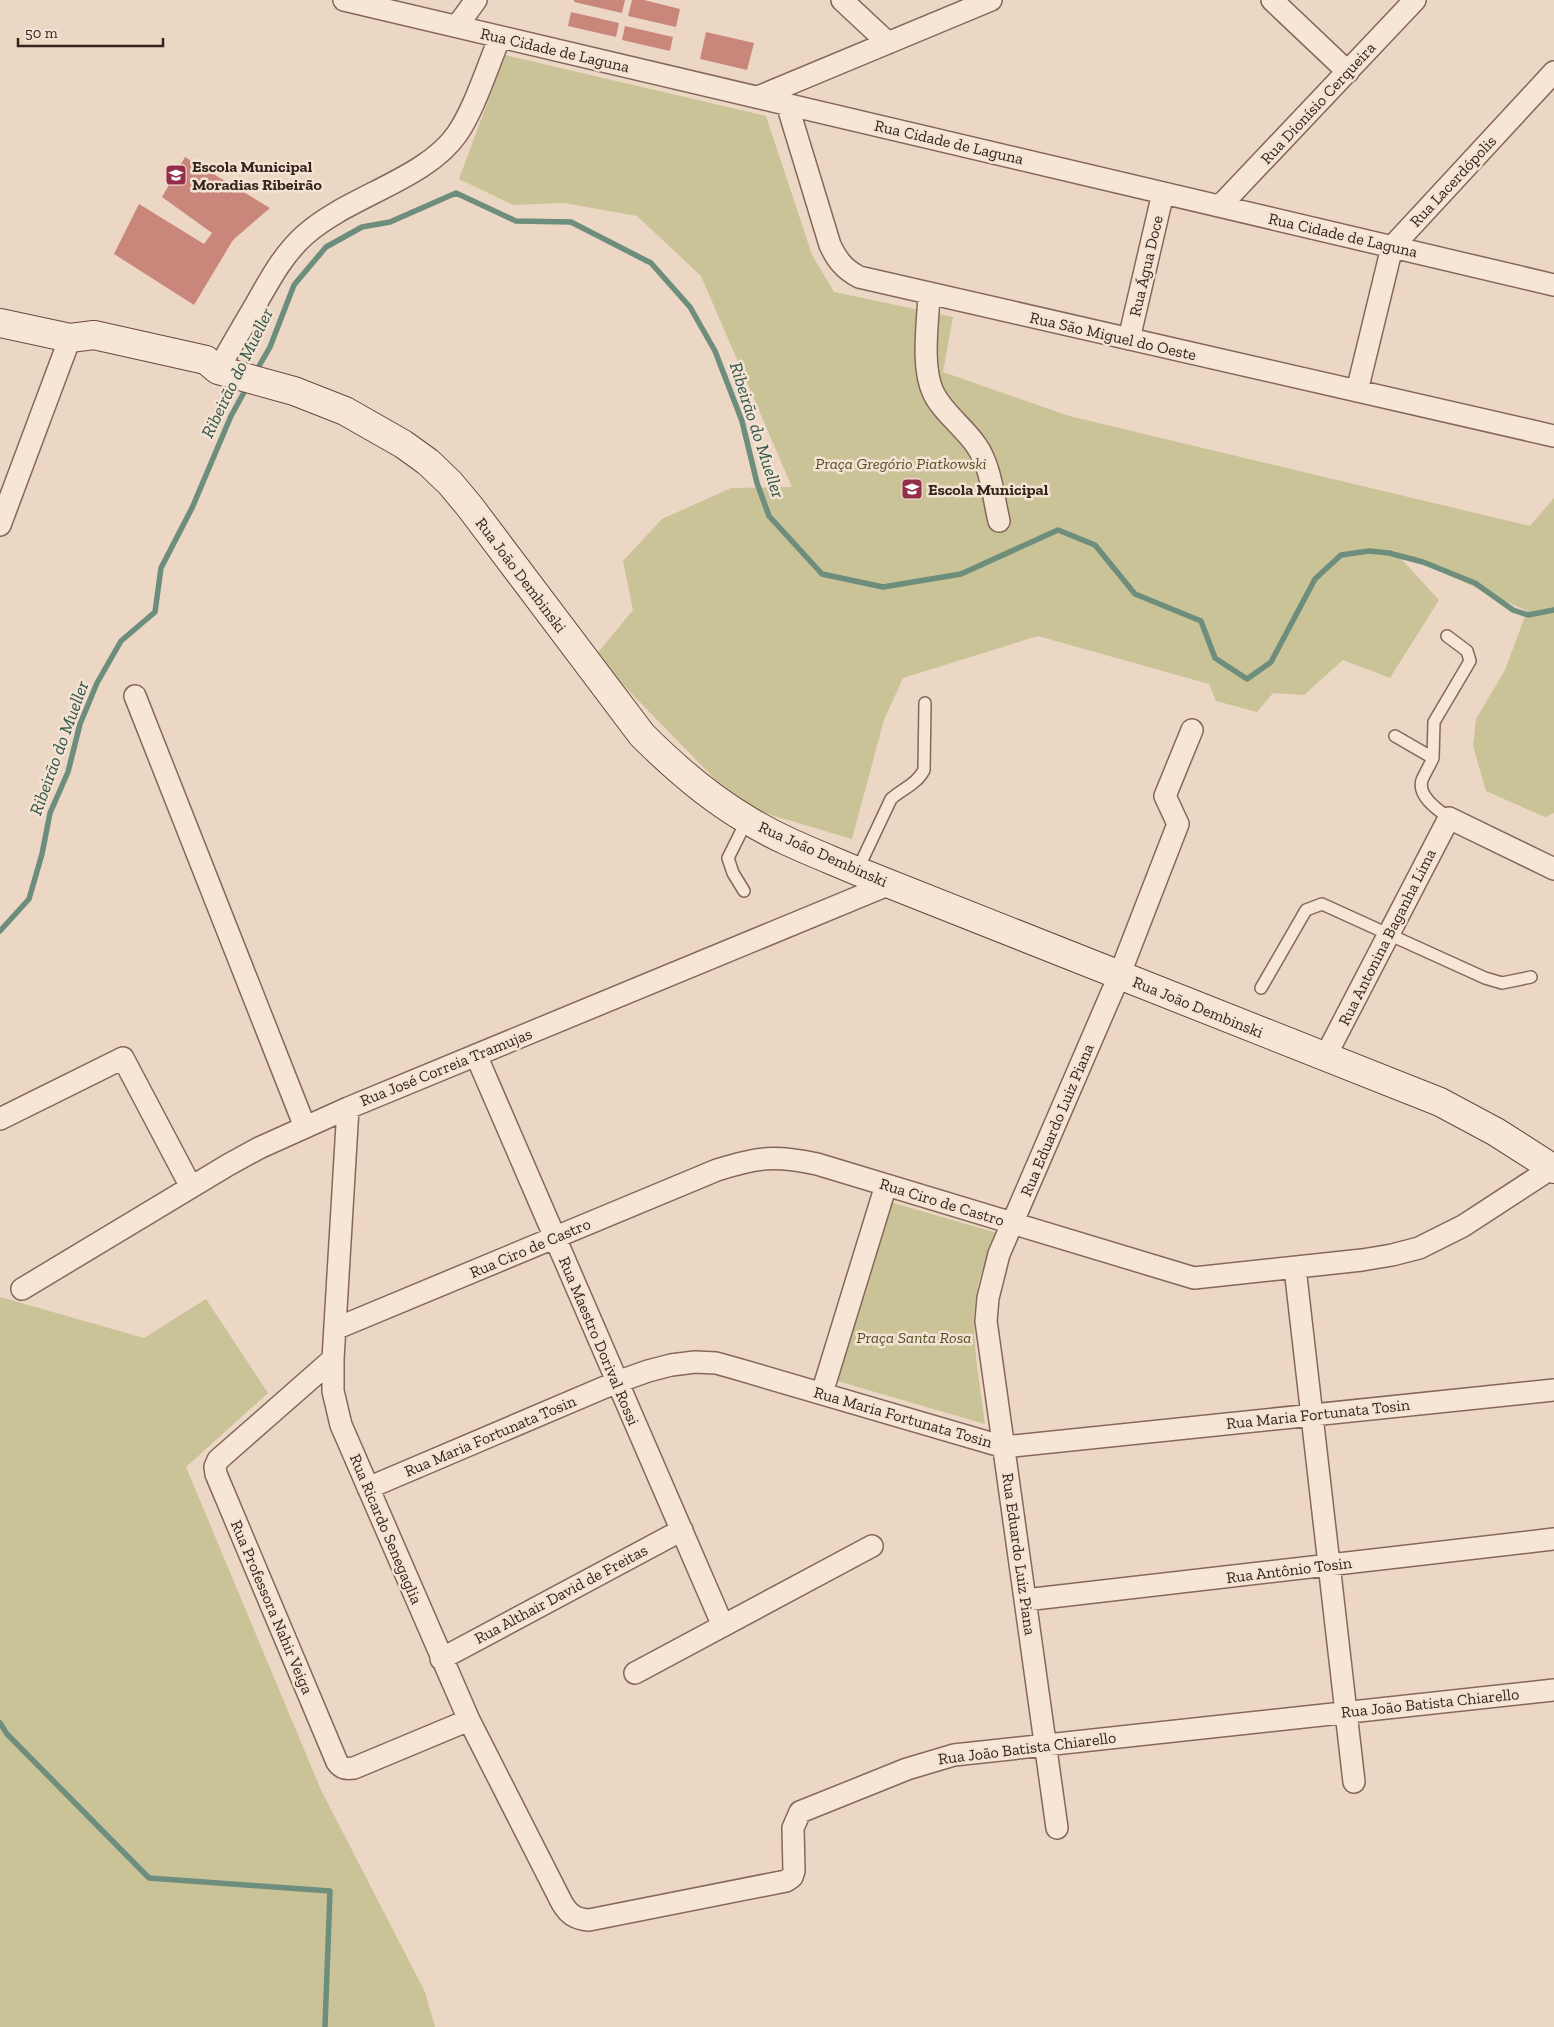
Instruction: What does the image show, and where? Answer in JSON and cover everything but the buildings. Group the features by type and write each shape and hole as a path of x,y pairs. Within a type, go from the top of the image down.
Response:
{"main road":[{"name":"Rua João Dembinski","path":"0,323 70,338 90,351 202,375 227,373 268,383 311,397 345,411 403,444 428,462 450,483 642,735 670,763 698,786 747,820 780,838 857,871 1440,1102 1496,1132 1553,1168"}],"street":[{"name":"Rua Cidade de Laguna","path":"344,0 1554,285"},
{"path":"457,26 476,0"},
{"path":"842,0 888,43"},
{"path":"758,97 991,0"},
{"path":"1272,0 1348,72"},
{"name":"Rua Dionísio Cerqueira","path":"1220,206 1415,0"},
{"path":"227,373 275,271 288,252 305,234 340,209 423,165 442,151 457,134 467,116 500,37"},
{"name":"Rua Lacerdópolis","path":"1357,391 1392,247 1554,72"},
{"name":"Rua São Miguel do Oeste","path":"787,104 830,245 836,259 847,270 860,277 1554,436"},
{"name":"Rua Água Doce","path":"1129,339 1163,193"},
{"path":"929,294 928,377 933,393 942,406 977,445 983,458 999,521"},
{"path":"0,525 70,338"},
{"path":"135,696 305,1127"},
{"name":"Rua Eduardo Luiz Piana","path":"1057,1828 986,1321 992,1274 1012,1223 1119,976 1178,824 1165,796 1192,730"},
{"path":"1449,818 1554,869"},
{"name":"Rua Antonina Baganha Lima","path":"1325,1057 1449,818"},
{"name":"Rua José Correia Tramujas","path":"22,1289 259,1148 348,1108 890,884"},
{"name":"Rua Maestro Dorival Rossi","path":"476,1055 723,1626"},
{"path":"0,1119 123,1058 191,1187"},
{"name":"Rua Ricardo Senegaglia","path":"348,1108 333,1359 333,1390 336,1409 368,1488 469,1720 566,1911 573,1917"},
{"name":"Rua Ciro de Castro","path":"335,1329 717,1170 742,1162 770,1157 794,1159 817,1164 1194,1278 1362,1260 1420,1248 1463,1226 1553,1168"},
{"path":"822,1394 886,1185"},
{"path":"1295,1268 1354,1782"},
{"name":"Rua Professora Nahir Veiga","path":"333,1359 218,1460 215,1467 216,1474 336,1762 341,1767 346,1769 354,1768 469,1720"},
{"name":"Rua Maria Fortunata Tosin","path":"368,1488 617,1382 671,1365 695,1362 716,1363 1004,1447 1554,1390"},
{"name":"Rua Althair David de Freitas","path":"441,1658 682,1530"},
{"name":"Rua Antônio Tosin","path":"1025,1600 1554,1539"},
{"path":"635,1673 872,1546"},
{"name":"Rua João Batista Chiarello","path":"573,1917 589,1920 780,1884 792,1877 794,1871 793,1828 800,1812 931,1760 977,1751 1554,1690"}],"lane":[{"path":"1447,636 1467,651 1470,661 1434,722 1433,758 1422,781 1422,788 1423,793 1436,809 1449,818"},
{"path":"857,871 891,800 898,792 920,779 924,770 925,704"},
{"path":"1395,736 1433,758"},
{"path":"744,891 733,873 728,858 747,820"},
{"path":"1261,988 1306,910 1322,904 1388,936 1486,978 1502,983 1513,982 1531,976"}],"green space":[{"name":"Praça Gregório Piatkowski","path":"505,55 766,116 812,255 834,292 953,317 943,372 1069,416 1530,526 1554,498 1554,813 1545,817 1486,791 1473,746 1476,719 1505,670 1527,611 1393,550 1439,600 1390,678 1343,660 1304,695 1273,693 1257,712 1216,701 1209,684 1038,636 903,678 884,720 852,839 741,806 595,656 633,610 623,561 662,519 731,488 792,487 701,276 637,216 564,203 513,205 459,179"},
{"name":"Praça Santa Rosa","path":"890,1202 997,1233 980,1276 975,1307 976,1358 985,1424 837,1381"},
{"path":"0,1297 144,1338 206,1299 268,1393 186,1467 321,1790 425,1992 435,2027 0,2027"}],"waterway":[{"name":"Ribeirão do Mueller","path":"255,373 270,347 294,285 326,247 362,227 390,222 456,193 516,221 571,222 651,263 690,307 715,351 742,421 757,483 769,516 822,574 883,587 961,574 1058,530 1095,545 1135,594 1201,621 1215,658 1247,679 1271,662 1315,579 1341,555 1369,551 1389,553 1423,562 1475,583 1513,610 1528,615 1554,610"},
{"name":"Ribeirão do Mueller","path":"0,931 29,899 42,854 50,813 68,772 80,724 97,683 121,641 155,612 161,568 192,508 231,416 248,385"},
{"path":"0,1723 7,1734 149,1878 330,1891 325,2027"}],"place":[{"name":"Escola Municipal Moradias Ribeirão","path":"176,175"},
{"name":"Escola Municipal","path":"912,489"}]}
